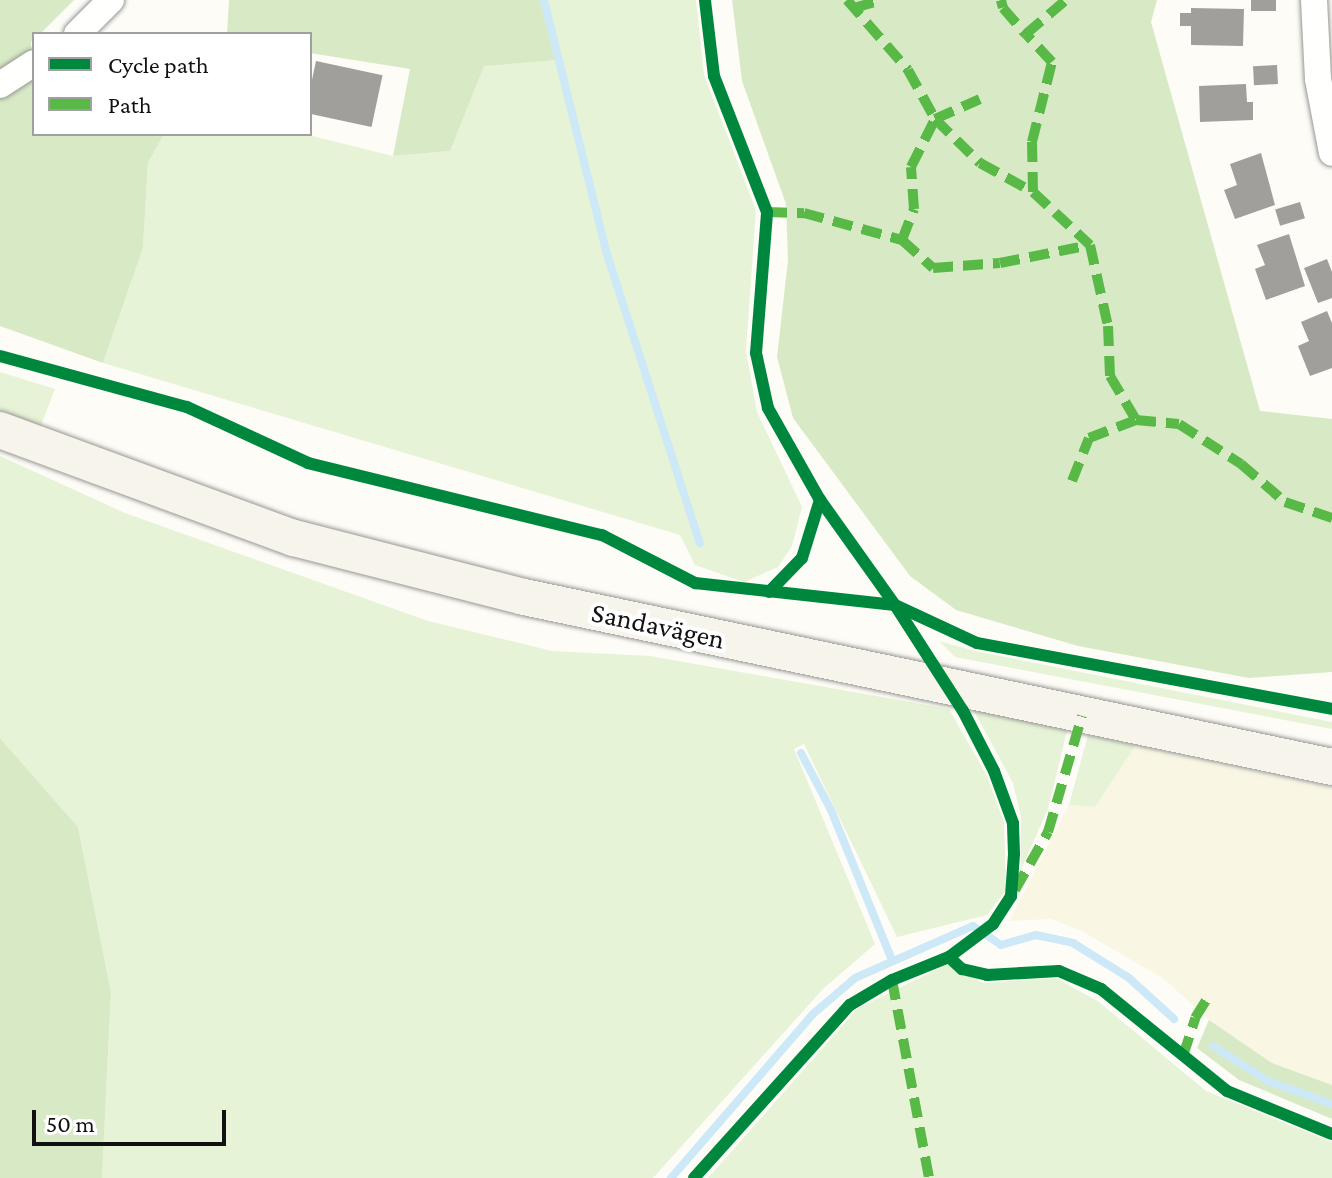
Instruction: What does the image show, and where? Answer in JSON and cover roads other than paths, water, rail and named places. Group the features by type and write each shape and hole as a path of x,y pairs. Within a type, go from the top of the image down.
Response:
{"street":[{"path":"79,32 111,0"},
{"path":"1314,0 1318,79 1332,153"},
{"path":"0,85 32,64"},
{"name":"Sandavägen","path":"0,430 294,538 508,593 1332,767"}],"waterway":[{"path":"544,0 606,251 700,543"},
{"path":"801,753 831,810 892,960"},
{"path":"671,1178 813,1014 855,978 973,926 1001,945 1036,935 1073,943 1129,978 1174,1019"},
{"path":"1213,1046 1268,1081 1332,1104"}]}
